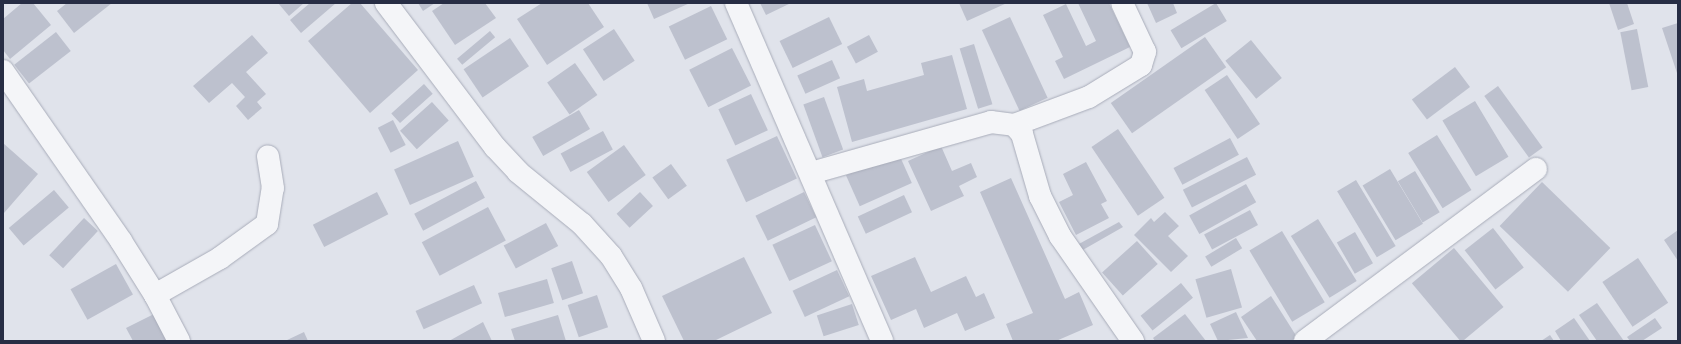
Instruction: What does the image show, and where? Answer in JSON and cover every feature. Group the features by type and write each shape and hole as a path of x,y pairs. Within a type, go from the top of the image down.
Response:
{"street":[{"path":"386,3 495,147 518,172 582,224 611,256 631,288 654,341"},
{"path":"736,3 811,172 882,341"},
{"path":"811,172 992,122 1014,125 1089,98 1141,65 1145,52 1122,3"},
{"path":"3,71 155,295 179,341"},
{"path":"1014,125 1022,134 1040,196 1060,236 1133,341"},
{"path":"155,295 220,258 267,224 273,188 268,156"},
{"path":"1304,341 1536,169"}],"building":[{"path":"22,3 33,3 51,25 10,59 3,50 3,19"},
{"path":"67,3 112,3 74,33 57,11"},
{"path":"278,3 304,3 289,16"},
{"path":"310,3 336,3 301,33 290,20"},
{"path":"352,3 360,3 418,70 370,113 308,41"},
{"path":"418,3 435,3 423,11"},
{"path":"444,3 485,3 496,18 455,45 432,11"},
{"path":"542,3 588,3 604,27 547,65 517,19"},
{"path":"647,3 690,3 654,19"},
{"path":"760,3 791,3 766,15"},
{"path":"959,3 1007,3 967,21"},
{"path":"1078,3 1109,3 1130,47 1064,79 1055,61 1063,57 1043,15 1066,4 1086,46 1096,41"},
{"path":"1147,3 1173,3 1177,13 1156,23"},
{"path":"1216,3 1227,21 1181,48 1171,30"},
{"path":"1609,3 1627,3 1634,24 1618,30"},
{"path":"711,6 727,39 685,60 669,27"},
{"path":"829,17 842,44 793,68 780,41"},
{"path":"1010,17 1048,98 1020,111 982,30"},
{"path":"1678,23 1678,76 1662,28"},
{"path":"614,29 635,61 604,81 583,49"},
{"path":"1637,29 1648,87 1632,90 1620,32"},
{"path":"490,31 495,37 462,65 457,59"},
{"path":"56,32 71,51 29,84 14,65"},
{"path":"252,35 268,53 246,72 266,94 257,102 262,108 248,120 236,106 245,97 232,83 209,103 193,86"},
{"path":"869,35 878,52 856,64 847,47"},
{"path":"1205,37 1226,67 1132,133 1111,103"},
{"path":"510,38 529,66 483,98 464,69"},
{"path":"1251,40 1282,78 1256,99 1225,61"},
{"path":"974,44 992,104 978,109 960,48"},
{"path":"732,48 751,85 708,107 689,70"},
{"path":"952,55 967,109 852,142 837,87 864,79 867,91 924,75 921,63"},
{"path":"832,60 840,78 805,94 797,75"},
{"path":"575,63 597,95 570,114 547,83"},
{"path":"1455,67 1470,87 1427,119 1412,99"},
{"path":"1227,75 1260,124 1238,139 1205,90"},
{"path":"424,84 433,94 400,123 391,113"},
{"path":"1498,86 1543,147 1529,157 1484,96"},
{"path":"751,94 768,130 735,145 718,109"},
{"path":"824,97 843,150 822,157 803,105"},
{"path":"1475,101 1508,157 1476,176 1442,121"},
{"path":"432,102 449,121 417,149 400,131"},
{"path":"579,110 590,129 543,156 532,137"},
{"path":"393,120 406,145 391,153 378,128"},
{"path":"1118,129 1164,198 1138,216 1091,147"},
{"path":"603,131 613,150 570,172 561,154"},
{"path":"1437,135 1471,190 1443,208 1408,153"},
{"path":"777,136 797,179 746,202 726,160"},
{"path":"1230,138 1239,155 1182,185 1173,168"},
{"path":"458,141 474,177 410,205 394,169"},
{"path":"3,143 38,174 4,213 3,212"},
{"path":"624,145 646,175 609,202 587,172"},
{"path":"941,146 952,171 971,163 977,177 959,186 964,196 931,211 908,161"},
{"path":"898,152 912,183 860,206 846,175"},
{"path":"1247,157 1256,175 1192,208 1183,190"},
{"path":"1086,162 1107,201 1101,204 1109,218 1076,235 1059,202 1073,195 1063,174"},
{"path":"671,164 687,186 668,199 652,178"},
{"path":"1390,169 1423,224 1396,240 1363,185"},
{"path":"1415,171 1440,212 1423,222 1398,181"},
{"path":"1011,178 1065,299 1079,292 1093,325 1056,341 1013,341 1006,324 1033,313 980,192"},
{"path":"1356,180 1396,246 1377,257 1337,191"},
{"path":"476,181 485,198 423,231 414,214"},
{"path":"1542,182 1610,248 1568,292 1500,226"},
{"path":"1246,184 1256,202 1199,234 1189,216"},
{"path":"54,190 69,208 24,246 9,228"},
{"path":"377,192 388,214 324,247 313,225"},
{"path":"640,192 653,206 630,228 617,214"},
{"path":"804,192 816,217 768,241 755,216"},
{"path":"904,195 912,212 866,234 858,217"},
{"path":"488,207 506,241 440,276 422,242"},
{"path":"1250,210 1258,225 1212,249 1204,234"},
{"path":"1165,212 1179,226 1168,236 1188,256 1171,272 1134,235 1151,218 1154,222"},
{"path":"84,218 98,231 63,268 49,255"},
{"path":"1318,219 1357,281 1330,298 1291,236"},
{"path":"1119,222 1123,227 1081,251 1077,245"},
{"path":"546,223 558,246 516,268 504,246"},
{"path":"815,225 832,261 789,281 772,245"},
{"path":"1493,228 1524,267 1495,290 1465,250"},
{"path":"1678,230 1678,261 1664,240"},
{"path":"1282,231 1325,302 1292,322 1249,251"},
{"path":"1355,232 1373,263 1355,274 1337,242"},
{"path":"1236,238 1242,248 1211,267 1205,257"},
{"path":"1137,241 1158,264 1123,295 1102,272"},
{"path":"1454,248 1503,307 1463,341 1460,341 1412,283"},
{"path":"744,257 772,313 714,341 684,341 662,296"},
{"path":"915,257 931,292 966,276 976,297 984,293 995,318 965,331 957,313 924,328 916,309 891,320 871,276"},
{"path":"1638,258 1668,303 1633,327 1602,282"},
{"path":"572,261 583,293 562,300 551,268"},
{"path":"116,264 133,295 87,320 71,289"},
{"path":"1231,269 1242,307 1206,318 1195,279"},
{"path":"837,270 849,296 805,317 793,291"},
{"path":"547,279 554,303 505,317 498,293"},
{"path":"1181,283 1193,298 1153,330 1141,316"},
{"path":"474,285 482,303 424,329 416,311"},
{"path":"597,295 608,327 579,337 568,305"},
{"path":"1271,296 1297,337 1291,341 1257,341 1241,317"},
{"path":"1597,303 1624,341 1597,341 1579,315"},
{"path":"852,304 859,325 824,336 817,315"},
{"path":"1236,312 1248,338 1218,341 1210,324"},
{"path":"154,314 168,341 133,341 126,328"},
{"path":"1185,314 1206,341 1155,341 1153,338"},
{"path":"558,315 566,341 515,341 511,329"},
{"path":"1574,318 1590,341 1561,341 1555,331"},
{"path":"1655,318 1662,328 1642,341 1630,341 1627,337"},
{"path":"483,322 492,341 449,341"},
{"path":"304,332 308,341 285,341"},
{"path":"1550,335 1554,341 1541,341"}]}
